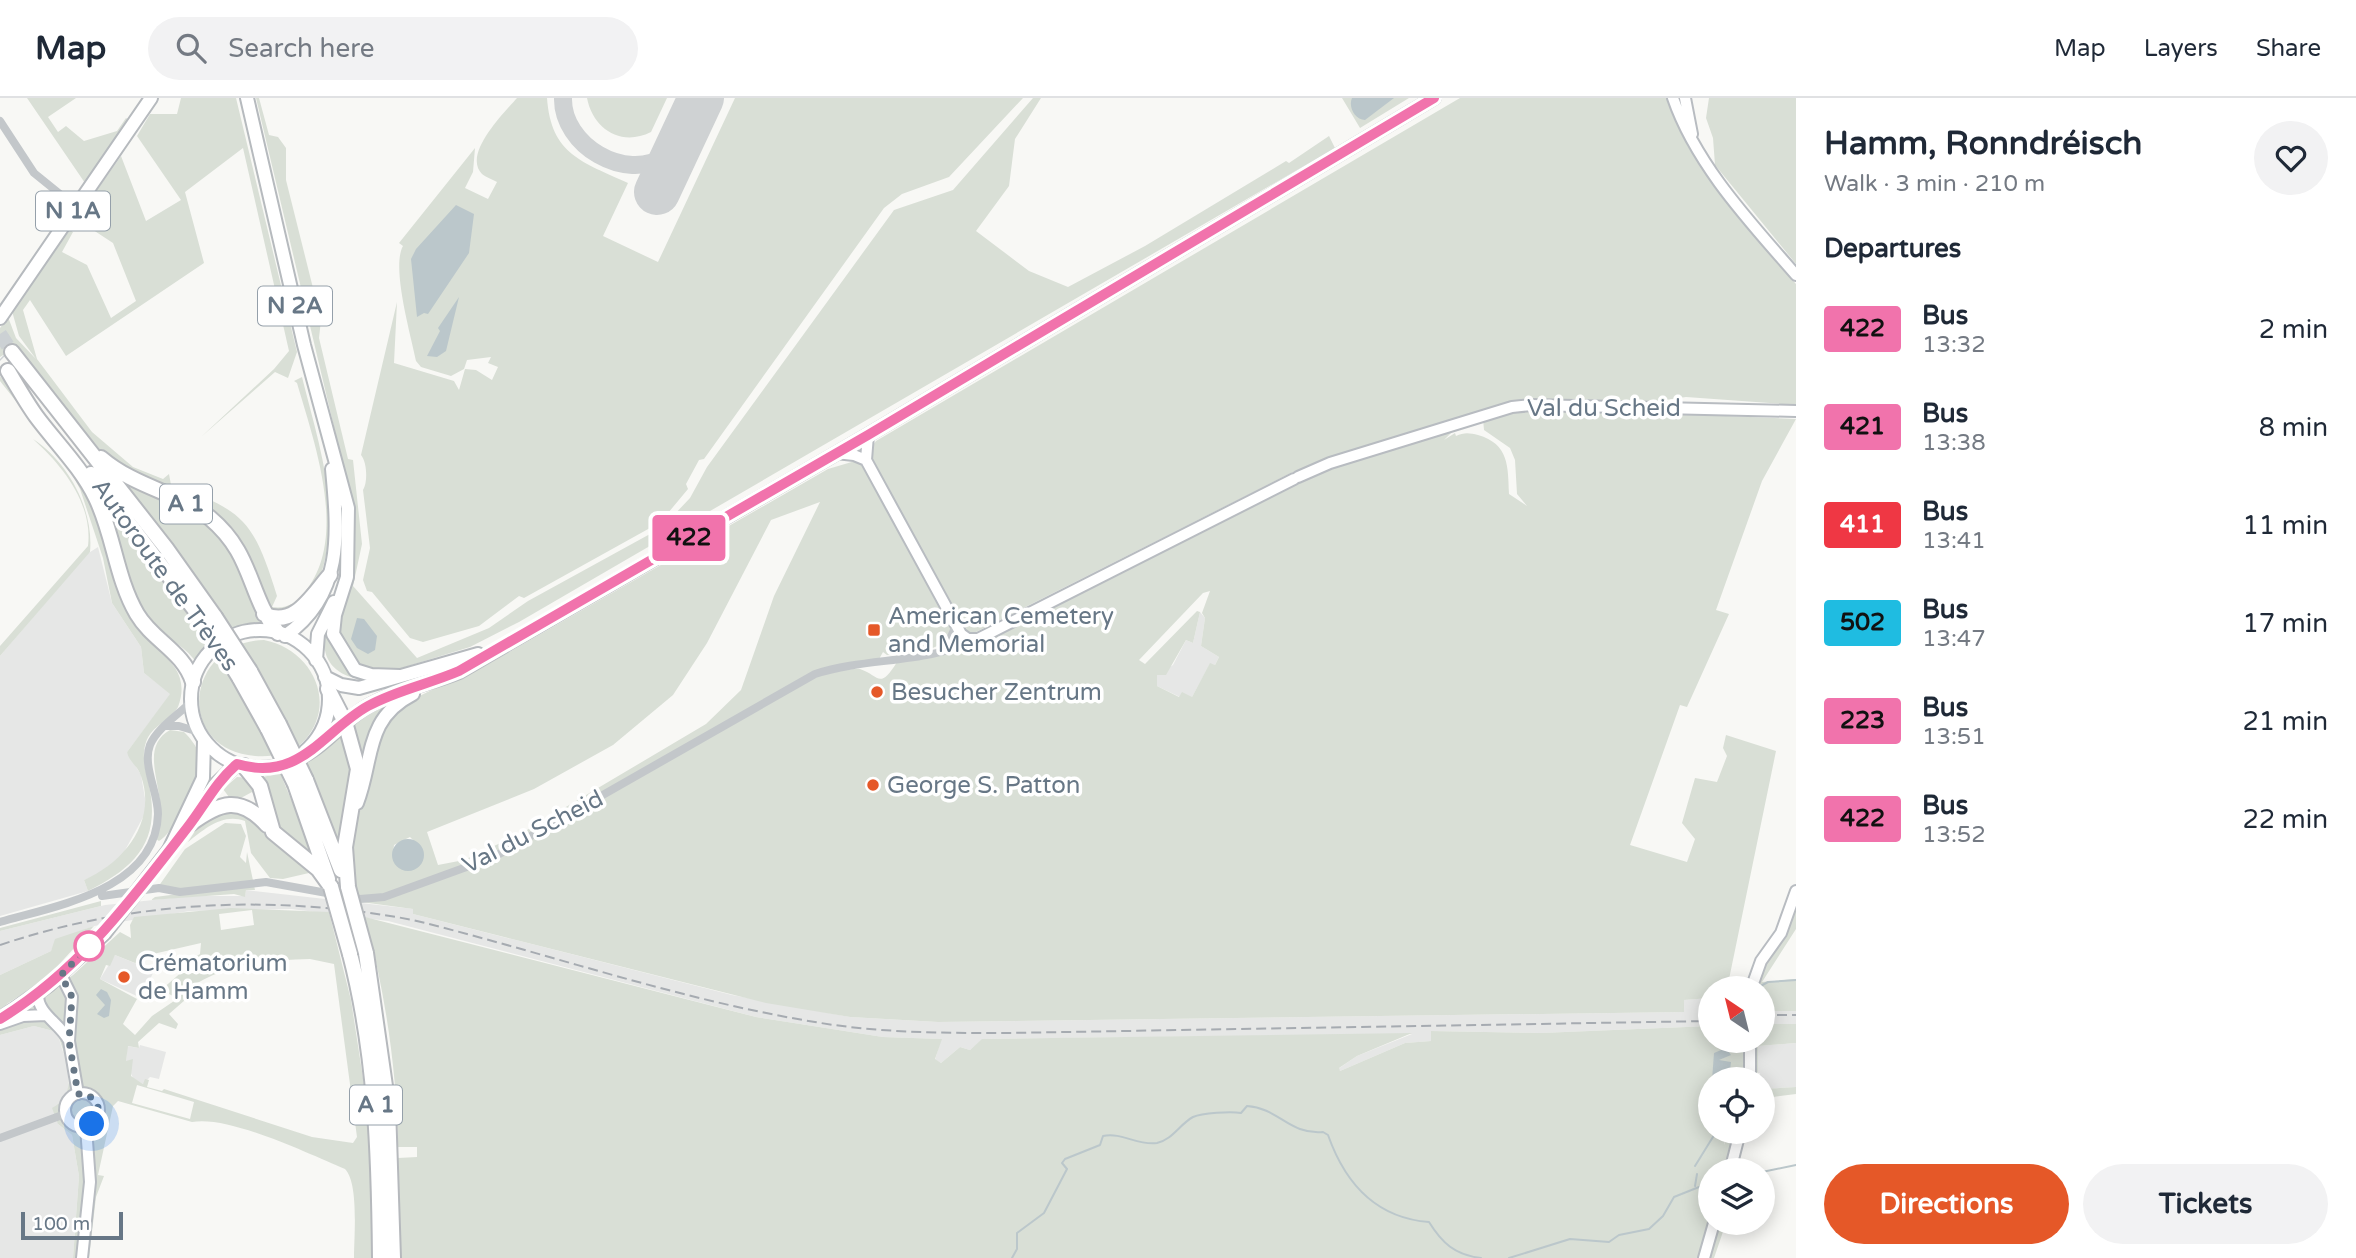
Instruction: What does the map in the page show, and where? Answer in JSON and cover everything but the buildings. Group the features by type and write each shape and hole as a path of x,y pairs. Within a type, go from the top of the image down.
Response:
{"highway":[{"name":"Autoroute de Trèves","path":"7,361 55,409 166,548 245,674 274,727 348,887 366,953 388,1107 393,1258"},
{"name":"Autoroute de Trèves","path":"7,361 157,556 210,620"},
{"path":"7,361 35,414 94,494 106,522 123,584 139,617 153,635 182,659 193,682"},
{"name":"A 1","path":"55,409 115,470 136,483 193,507 222,530 246,563 262,614 281,634"},
{"path":"262,614 287,619 300,610 330,575"},
{"path":"326,683 345,722 358,769 345,847 348,887"},
{"path":"240,765 260,786 273,832"},
{"name":"Autoroute de Trèves","path":"300,782 361,998 376,1105 380,1258"},
{"name":"A 1","path":"190,824 213,808 237,805 256,814 273,832 318,869 331,887"}],"main road":[{"name":"N 1A","path":"0,317 151,98"},
{"name":"N 2A","path":"247,98 330,447 348,508 347,577 332,624 335,642 349,663 362,674 400,676"},
{"path":"350,823 360,796 375,733 385,715 404,699 459,671 868,435 1434,98"},
{"path":"1673,98 1683,126 1694,144 1726,189 1796,275"},
{"path":"1685,98 1694,144"},
{"name":"Val du Scheid","path":"978,639 1330,463 1512,407 1532,405 1796,411"},
{"path":"868,435 866,460 956,625 968,639 978,639"},
{"name":"N 2A","path":"281,634 308,619 325,593 330,575 335,507 330,447"},
{"path":"836,453 855,455 866,460"},
{"name":"N 2A","path":"316,660 318,634 334,601 347,561"},
{"path":"169,850 203,778 202,736 191,702 193,682 211,651 231,637 254,631 281,634 303,646 316,660 326,683 327,712 320,733 305,751 286,763"},
{"path":"326,683 359,688 496,648"},
{"path":"202,736 219,755 240,765 265,768 286,763 313,752 345,722 390,695 459,671"},
{"path":"0,1021 61,975 104,934 190,824 215,785 240,765"},
{"path":"1756,976 1761,961 1781,933 1796,891"},
{"path":"61,975 72,997 69,1041 78,1094"},
{"path":"38,994 37,1002 46,1015 57,1022 69,1041"},
{"path":"0,1021 46,1015"},
{"path":"78,1094 89,1095 98,1107 96,1119 86,1127 73,1125 65,1114 68,1101 78,1094"},
{"path":"82,1258 90,1182 86,1127"},
{"path":"1704,1258 1711,1235"}],"street":[{"path":"0,121 34,173 76,207"},
{"path":"938,653 948,644 956,625"},
{"name":"Val du Scheid","path":"102,896 159,888 180,892 266,883 360,899 384,897 494,858 816,674 845,666 938,653 978,639"},
{"path":"0,922 95,894 110,886 136,863 150,842 158,817 148,748 155,735 191,702"},
{"path":"165,726 179,726 202,736"},
{"path":"0,1138 65,1114"}],"shaded area":[{"path":"27,98 76,98 48,117 58,132 66,126 84,141 117,131 126,118 129,120 85,183"},
{"path":"181,98 236,98 297,352 288,378 275,372 201,437 274,369 289,351 243,148 185,192 204,263 66,356 30,300 23,310 37,359 92,432 133,467 163,479 169,474 171,485 216,502 243,522 253,535 269,571 277,596 272,607 290,605 304,593 318,571 325,546 326,518 319,461 297,383 294,381 302,377 326,477 329,527 320,577 298,608 272,613 239,542 115,463 101,451 16,347 0,357 0,328 8,317 16,338 36,359 19,336 12,311 70,230 73,232 62,252 87,265 111,318 136,301 113,243 87,226 73,224 121,156 146,221 181,200 137,136 150,114 177,114"},
{"path":"256,98 259,98 269,135 278,137 286,148 286,180 321,320 319,338 348,459 353,460 362,544 353,586 417,658 489,628 528,601 650,534 672,517 690,498 707,467 894,210 953,190 1033,98 1041,98 1015,139 1009,186 976,231 1029,271 1068,287 1145,246 1286,161 1289,163 1329,136 1335,148 519,622 470,647 385,672 356,666 336,634 354,550 352,503"},
{"path":"517,98 547,98 555,132 572,154 628,183 603,236 658,262 735,98 1023,98 949,177 902,194 884,208 704,459 699,460 686,484 688,489 663,519 524,598 519,596 479,626 423,642 410,638 372,592 367,591 363,580 370,548 363,490 366,472 361,455 397,302 394,363 454,381 459,390 465,369 476,370 492,380 498,367 488,363 491,357 467,360 464,369 451,376 421,367 416,361 401,285 399,269 403,246 399,243 475,148 473,172 465,188 488,199 497,182 482,174 477,166 477,156 495,123"},
{"path":"587,98 667,98 651,132 629,137 619,136 602,126 590,109"},
{"path":"1342,98 1409,98 1360,128"},
{"path":"1352,98 1394,98 1365,120 1358,118 1353,112"},
{"path":"1460,98 1668,98 1688,147 1739,218 1796,284 1796,405 1686,397 1658,401 1512,402 1295,471 974,633 966,631 870,461 869,450 876,441"},
{"path":"1709,98 1796,98 1796,264 1715,165 1713,138 1706,118"},
{"path":"456,205 474,214 469,253 428,314 417,317 411,259 416,249"},
{"path":"459,297 446,351 437,357 427,356 440,331 438,328"},
{"path":"0,376 66,457 88,492 102,523 119,591 129,617 137,629 167,657 180,678 182,691 178,707 152,731 146,742 144,764 152,805 148,837 132,862 88,891 84,880 99,872 124,851 141,824 145,793 140,773 127,752 170,694 144,673 141,647 112,603 103,558 80,489 68,467 0,381"},
{"path":"1536,408 1796,419 1762,481 1716,610 1729,614 1687,707 1680,705 1630,845 1687,862 1695,839 1682,823 1695,778 1717,782 1727,756 1723,748 1726,735 1776,751 1730,976 1698,976 1698,999 1684,1000 1684,1012 938,1022 850,1017 766,1003 413,914 413,909 361,902 352,868 351,833 363,804 379,735 389,717 411,701 483,667 828,469 855,461 867,469 950,624 949,634 944,641 928,650 887,655 883,652 878,661 842,670 860,669 882,679 897,662 961,651 1306,477 1454,430 1444,440 1455,433 1456,436 1470,433 1496,444 1505,457 1509,494 1527,506 1517,494 1515,460 1510,448 1484,430 1483,419 1513,410","holes":["820,502 774,596 741,690 706,724 522,833 464,860 438,865 427,832 534,789 613,745 673,695 707,643 771,520","1210,591 1202,613 1205,618 1201,646 1219,657 1215,665 1210,663 1192,697 1182,692 1179,697 1157,686 1157,675 1166,675 1186,640 1193,643 1200,612 1197,611 1145,664 1139,660 1203,593","410,837 423,850 393,854 394,845"]},
{"path":"33,439 57,460 76,488 88,519 90,552 0,656 0,646 88,546 86,515 74,487 55,461"},
{"path":"118,478 182,508 217,533 242,570 260,626 234,631 171,544"},
{"path":"103,499 186,607 210,645 196,662 184,649 162,633 143,610 123,565 123,558 100,501"},
{"path":"98,547 112,603 141,647 144,673 171,694 127,752 141,775 147,810 123,854 102,873 84,880 88,891 0,916 0,656 87,554"},
{"path":"1200,612 1205,618 1201,646 1219,657 1215,665 1210,664 1192,697 1180,697 1157,686 1157,675 1173,665 1186,640 1193,643"},
{"path":"357,618 364,619 377,636 375,650 368,654 357,648 351,639"},
{"path":"328,625 360,679 341,673 329,661 324,645"},
{"path":"264,640 281,645 307,666 315,679 319,710 314,726 299,746 275,755 255,756 229,749 211,735 201,717 200,696 205,676 218,658 238,645","holes":["256,668 285,720 275,726"]},
{"path":"394,698 363,757 352,723"},
{"path":"170,730 184,732 189,737 198,752 199,764 192,789 179,816 159,841 156,839 161,808 154,763 155,750 160,739"},
{"path":"342,732 351,773 342,839 336,840 306,762"},
{"path":"280,773 314,854 279,831 263,777"},
{"path":"237,777 249,782 259,800 252,792 241,798 245,803 248,801 248,806 232,801 223,789"},
{"path":"213,810 248,812 309,867 309,873 283,879 270,878 251,853 245,821 221,821 188,842 202,820"},
{"path":"225,823 241,824 246,836 240,857 246,863 247,852 255,890 246,890 245,897 234,894 151,900 155,897 194,892 158,887 185,849"},
{"path":"408,839 419,844 424,855 419,866 408,871 397,866 392,855 397,844"},
{"path":"246,890 414,909 413,914 732,995 850,1017 938,1022 1683,1012 1684,1000 1698,999 1698,1026 1541,1033 1431,1031 1431,1041 1405,1043 1340,1071 1338,1069 1357,1056 1412,1034 983,1039 970,1050 960,1047 941,1063 935,1060 941,1039 883,1037 756,1017 388,921 291,909 190,911 94,926 56,940 51,951 0,975 0,931 105,905 192,896 245,896"},
{"path":"101,901 101,906 0,931 0,928"},
{"path":"1796,902 1796,929 1766,976 1759,976"},
{"path":"231,908 329,912 351,1000 371,1130 374,1258 354,1258 354,1198 345,1169 247,1130 208,1121 192,1122 118,1101 113,1106 98,1175 104,1176 96,1197 89,1258 73,1258 79,1176 72,1135 58,1124 52,1108 64,1097 69,1083 66,1051 64,1053 57,1032 34,1026 0,1035 0,1028 73,975 120,932 131,938 130,925 134,917","holes":["252,910 254,925 221,930 219,914","201,943 200,954 181,966 184,970 161,990 173,996 174,1001 152,1016 135,1035 123,1024 137,999 100,979 106,965 110,966 115,955 140,965 140,957","310,959 334,964 357,1137 353,1143 312,1137 164,1089 162,1091 147,1087 149,1080 145,1079 143,1084 131,1076 133,1059 126,1061 128,1046 139,1048 138,1042 159,1023 176,1029 178,1024 169,1014 193,993 188,989 231,968","137,1085 194,1102 190,1119 132,1103"]},
{"path":"365,917 756,1017 883,1037 942,1039 935,1059 941,1063 960,1047 970,1050 982,1039 1412,1033 1357,1056 1339,1068 1340,1071 1405,1043 1431,1041 1431,1031 1541,1033 1698,1026 1698,1054 1746,1054 1746,1067 1698,1067 1698,1144 1733,1144 1729,1158 1698,1158 1698,1235 1707,1235 1700,1258 400,1258 398,1158 417,1157 417,1147 398,1147 389,1031"},
{"path":"94,926 45,980 8,1003 0,1012 0,975 51,951 55,939"},
{"path":"115,955 154,971 141,998 100,979"},
{"path":"1796,979 1796,1011 1775,1011 1775,981"},
{"path":"101,989 107,992 111,1000 109,1016 104,1018 97,1014 105,1005 96,995"},
{"path":"1775,1011 1796,1011 1796,1024 1775,1024"},
{"path":"1775,1024 1796,1024 1796,1043 1775,1045"},
{"path":"34,1026 57,1032 63,1052 66,1050 69,1090 59,1105 58,1124 72,1135 79,1176 73,1258 0,1258 0,1035"},
{"path":"1796,1043 1796,1087 1775,1088 1775,1067 1758,1067 1758,1054 1774,1054 1775,1045"},
{"path":"140,1045 166,1052 159,1079 150,1077 143,1084 133,1078 126,1062 127,1046 139,1048"},
{"path":"1714,1054 1731,1055 1719,1060 1731,1062 1730,1067 1713,1067"},
{"path":"1754,1054 1758,1054 1758,1067 1754,1067"},
{"path":"1796,1087 1796,1094 1775,1097 1775,1088"},
{"path":"1715,1235 1722,1235 1714,1258 1708,1258"}],"waterway":[{"path":"1775,982 1796,980"},
{"path":"1012,1258 1017,1249 1017,1233 1044,1213 1067,1169 1062,1163 1065,1159 1100,1145 1103,1136 1157,1143 1167,1139 1193,1117 1203,1114 1241,1113 1247,1106 1268,1111 1292,1126 1328,1135 1343,1168 1365,1195 1393,1213 1429,1222 1450,1247 1481,1258"},
{"path":"1695,1166 1709,1144"},
{"path":"1775,1169 1796,1165"},
{"path":"1695,1186 1697,1174"},
{"path":"1509,1258 1570,1239 1609,1242 1619,1235 1649,1229 1663,1216 1674,1197 1698,1187"}],"taxiway":[{"path":"563,98 565,115 573,131 584,144 615,162 632,165 650,163 666,156 677,145 690,121"}],"runway":[{"path":"657,192 701,98"}],"tunnel":[{"path":"0,334 12,352"}],"railway":[{"path":"0,945 102,918 153,910 205,906 309,907 413,920 663,989 764,1013 887,1030 1007,1033 1698,1021"},
{"path":"1775,1015 1796,1015"}],"bus line":[{"name":"422","path":"0,1019 49,985 104,934 187,828 215,785 237,764 265,768 300,759 313,752 345,722 366,707 390,695 439,680 474,663 868,435 1434,98"}],"place":[{"name":"American Cemetery and Memorial","path":"874,630"},
{"name":"Besucher Zentrum","path":"877,692"},
{"name":"George S. Patton","path":"873,785"},
{"name":"Crématorium de Hamm","path":"124,977"}],"route":[{"path":"89,946 61,975 71,990 72,997 69,1041 78,1094 89,1095 97,1102 98,1113 92,1124"}]}
